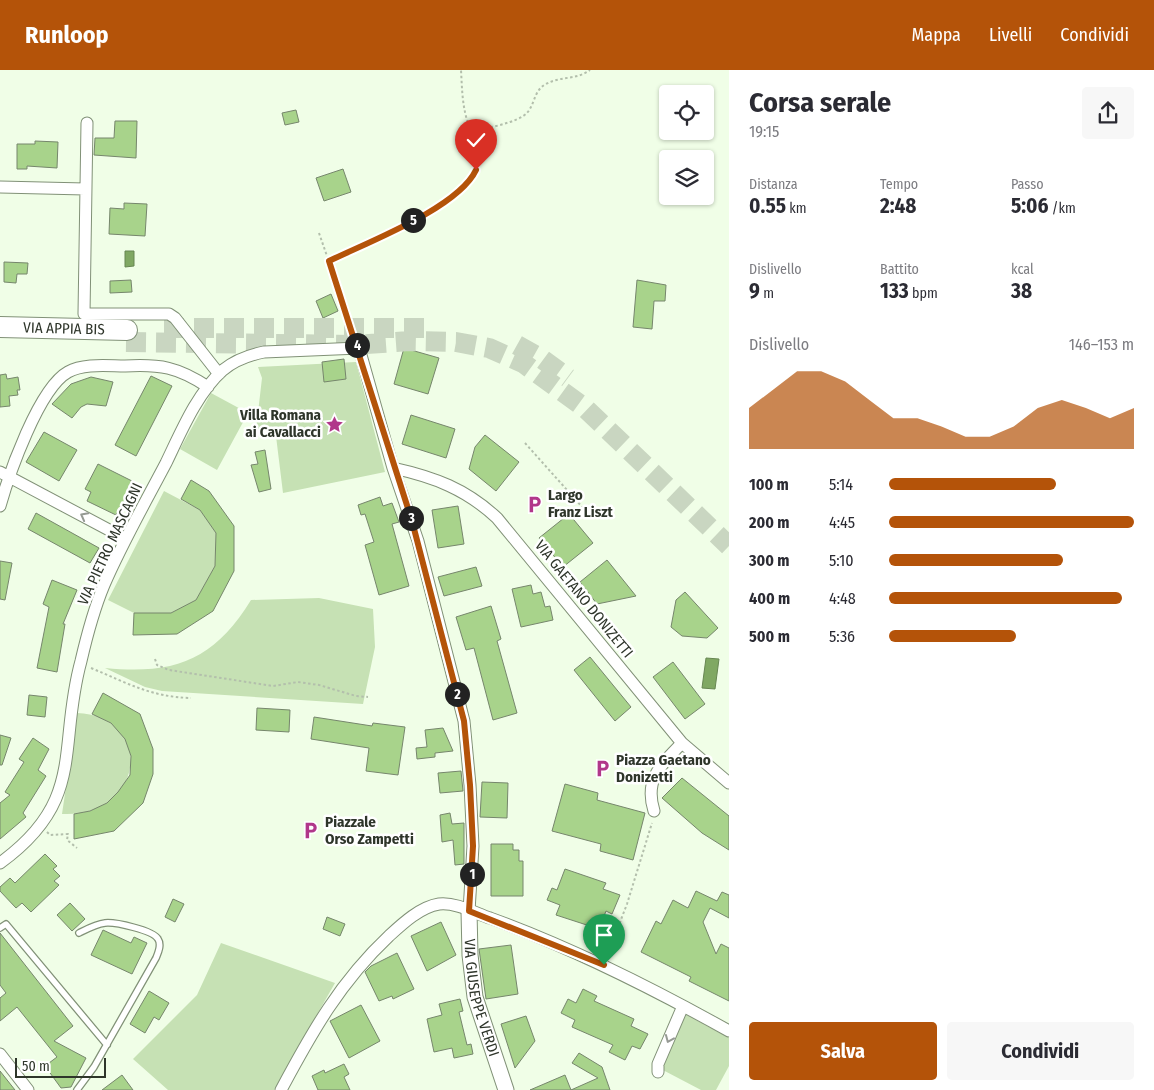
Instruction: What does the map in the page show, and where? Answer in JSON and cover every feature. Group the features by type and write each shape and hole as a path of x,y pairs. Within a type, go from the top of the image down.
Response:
{"highway":[{"name":"VIA APPIA BIS","path":"0,327 127,336 0,340"}],"main road":[{"name":"VIA GIUSEPPE VERDI","path":"469,911 470,955 476,997 506,1090"}],"street":[{"path":"87,123 84,314 169,314 175,318 219,374"},
{"path":"0,187 85,189"},
{"name":"VIA PIETRO MASCAGNI","path":"0,863 40,827 61,787 80,663 98,602 126,539 172,450 208,387 219,374 240,359 264,352 358,348"},
{"name":"VIA GIUSEPPE VERDI","path":"358,348 393,468 418,541 464,721 473,846 469,911"},
{"path":"0,506 4,474 42,404 58,380 71,370 84,367 157,365 176,369 208,387"},
{"name":"VIA GAETANO DONIZETTI","path":"393,468 452,485 476,499 497,518 682,743 729,783"},
{"path":"4,474 126,539"},
{"path":"654,811 650,794 652,783 660,768 682,743"},
{"path":"281,1090 333,998 370,954 397,929 425,910 446,904 469,911 604,965 729,1031"},
{"path":"658,1072 658,1064 684,1006"},
{"path":"0,1054 28,1090"}],"lane":[{"path":"77,1090 91,1072 107,1045 156,958 160,943 151,933 113,923 104,923 79,933"},
{"path":"0,928 6,924 107,1045"}],"path":[{"path":"329,261 434,209 459,193 473,175 478,165 478,152 462,97 461,70"},
{"path":"472,132 521,118 529,110 536,93 544,84 582,75 590,70"},
{"path":"319,233 358,348"},
{"path":"525,443 592,518"},
{"path":"154,659 157,665 169,670 273,686 305,683 319,684 356,696 368,697"},
{"path":"80,663 147,692 166,697 191,698"},
{"path":"604,965 633,885 654,811"},
{"path":"50,835 68,834 67,840 77,848"}],"shaded area":[{"path":"125,251 134,251 134,266 125,267"},
{"path":"356,362 385,472 283,493 275,428 256,430 262,378 258,367"},
{"path":"211,393 248,413 217,470 180,449"},
{"path":"164,491 200,510 216,533 215,566 196,600 171,613 134,613 108,600"},
{"path":"319,598 373,609 375,647 363,704 162,691 145,687 105,668 152,669 190,659 207,650 222,637 251,600"},
{"path":"706,658 719,659 715,689 702,688"},
{"path":"77,713 102,718 120,731 129,747 130,766 124,785 110,800 90,811 62,814"},
{"path":"221,943 335,983 274,1090 168,1090 133,1059 197,995"},
{"path":"685,1014 729,1038 729,1066 716,1090 701,1090 659,1068"}],"building":[{"path":"296,110 299,122 285,125 282,113"},
{"path":"115,121 137,121 136,158 94,155 95,138 114,138"},
{"path":"35,141 58,142 57,168 27,166 27,169 17,169 17,144 35,144"},
{"path":"343,169 351,192 324,201 316,178"},
{"path":"124,203 147,204 145,236 109,234 110,208 124,209"},
{"path":"4,262 28,263 27,274 17,274 16,283 4,282"},
{"path":"131,280 132,292 110,293 110,281"},
{"path":"637,280 666,285 665,301 654,301 652,329 633,327"},
{"path":"331,294 338,311 323,318 316,301"},
{"path":"404,348 439,358 428,394 394,384"},
{"path":"344,359 346,379 324,382 322,362"},
{"path":"6,374 7,379 18,377 20,390 17,390 18,395 9,396 10,406 0,407 0,375"},
{"path":"151,376 172,386 136,456 115,445"},
{"path":"91,377 113,382 106,406 87,404 81,407 72,418 52,404 71,384"},
{"path":"411,415 455,429 446,458 402,444"},
{"path":"44,432 77,450 59,481 26,462"},
{"path":"485,435 519,462 496,491 469,469 475,447"},
{"path":"265,450 271,489 259,492 251,465 258,464 255,452"},
{"path":"98,464 136,483 124,507 121,506 116,515 87,501 91,492 85,489"},
{"path":"191,480 209,491 234,526 234,571 213,611 177,634 133,635 134,613 171,613 196,600 215,566 216,533 200,510 181,499"},
{"path":"380,497 383,506 392,503 399,522 392,524 409,586 379,595 365,545 374,542 365,514 361,515 358,505"},
{"path":"458,506 464,544 438,548 432,510"},
{"path":"36,513 99,548 90,563 28,529"},
{"path":"569,514 593,543 563,567 539,538"},
{"path":"607,560 636,596 597,604 580,582"},
{"path":"0,561 12,563 5,600 0,599"},
{"path":"476,567 482,586 444,596 438,577"},
{"path":"52,580 77,590 63,624 65,624 57,672 37,668 49,607 43,604"},
{"path":"531,585 533,594 541,592 545,607 550,606 553,620 521,627 512,589"},
{"path":"685,592 718,628 707,638 682,636 671,627 676,600"},
{"path":"491,606 501,639 497,641 517,713 493,720 474,648 466,650 456,617"},
{"path":"590,657 631,707 615,721 574,670"},
{"path":"673,662 705,704 685,719 653,677"},
{"path":"103,693 140,714 153,749 153,774 143,803 114,831 74,839 74,814 90,811 107,803 118,792 130,775 131,756 125,739 111,723 92,714"},
{"path":"29,695 47,697 45,717 27,715"},
{"path":"257,708 290,710 289,732 256,730"},
{"path":"314,717 372,726 373,723 405,727 398,775 366,771 369,748 311,739"},
{"path":"443,728 453,751 435,753 435,757 417,759 416,748 427,747 425,730"},
{"path":"0,735 11,738 2,765 0,765"},
{"path":"33,738 49,749 38,770 46,776 23,813 26,817 0,839 0,803 10,795 5,792 24,762 19,759"},
{"path":"461,771 463,791 440,793 438,773"},
{"path":"682,778 729,816 729,850 702,833 662,798"},
{"path":"482,782 508,783 507,818 480,817"},
{"path":"565,784 598,793 597,800 645,813 633,860 600,851 601,844 552,831"},
{"path":"450,813 452,824 464,823 464,864 455,865 453,840 442,842 440,815"},
{"path":"491,844 513,844 513,850 519,850 519,861 523,861 523,896 491,896"},
{"path":"45,854 57,866 53,869 60,876 54,881 59,885 31,912 22,903 16,908 0,891 0,887 10,878 15,883"},
{"path":"565,869 606,883 603,889 620,895 612,914 606,911 599,929 556,915 560,905 547,900 552,888 557,890"},
{"path":"696,891 717,901 722,892 729,895 729,918 710,908 703,922 716,954 721,944 729,948 729,1001 689,981 691,977 641,952 656,921 661,924 673,900 688,908"},
{"path":"173,899 184,904 175,922 165,917"},
{"path":"70,903 85,919 72,931 57,915"},
{"path":"327,917 345,924 340,936 323,929"},
{"path":"441,922 456,955 427,971 411,936"},
{"path":"103,930 131,943 134,937 147,943 132,974 91,955"},
{"path":"0,933 73,1026 54,1041 86,1058 71,1087 61,1088 45,1066 57,1057 17,1007 0,1021 0,998 6,993 0,985"},
{"path":"511,945 518,994 486,999 479,949"},
{"path":"397,953 414,989 393,999 392,996 379,1001 365,972 371,966"},
{"path":"583,989 597,996 594,1001 634,1019 631,1026 648,1034 640,1049 632,1046 625,1060 609,1052 613,1045 572,1027 575,1020 561,1013 568,999 576,1003"},
{"path":"149,991 169,1003 159,1020 154,1017 145,1033 130,1024"},
{"path":"460,999 463,1011 459,1012 467,1045 471,1044 473,1054 454,1058 452,1048 434,1052 427,1019 442,1015 439,1004"},
{"path":"361,1005 380,1041 349,1058 330,1021"},
{"path":"526,1016 535,1041 515,1068 501,1024"},
{"path":"579,1053 602,1067 610,1090 571,1090 598,1078 572,1063"},
{"path":"344,1064 349,1074 344,1077 350,1090 318,1090 312,1076 324,1070 325,1073"},
{"path":"0,1071 15,1090 0,1090"},
{"path":"122,1075 133,1090 102,1090"},
{"path":"565,1075 571,1090 530,1090"}],"tunnel":[{"path":"164,328 430,328"},
{"path":"126,342 354,345 409,341 456,342 489,348 523,363 585,408 729,546"},
{"path":"517,345 542,359 568,378"}],"place":[{"name":"Villa Romana ai Cavallacci","path":"335,424"},
{"name":"Largo Franz Liszt","path":"534,504"},
{"name":"Piazza Gaetano Donizetti","path":"602,769"},
{"name":"Piazzale Orso Zampetti","path":"311,831"}],"route":[{"path":"476,170 464,187 444,204 329,261 358,348 393,468 418,541 464,721 473,846 469,911 504,923 604,965"}]}
